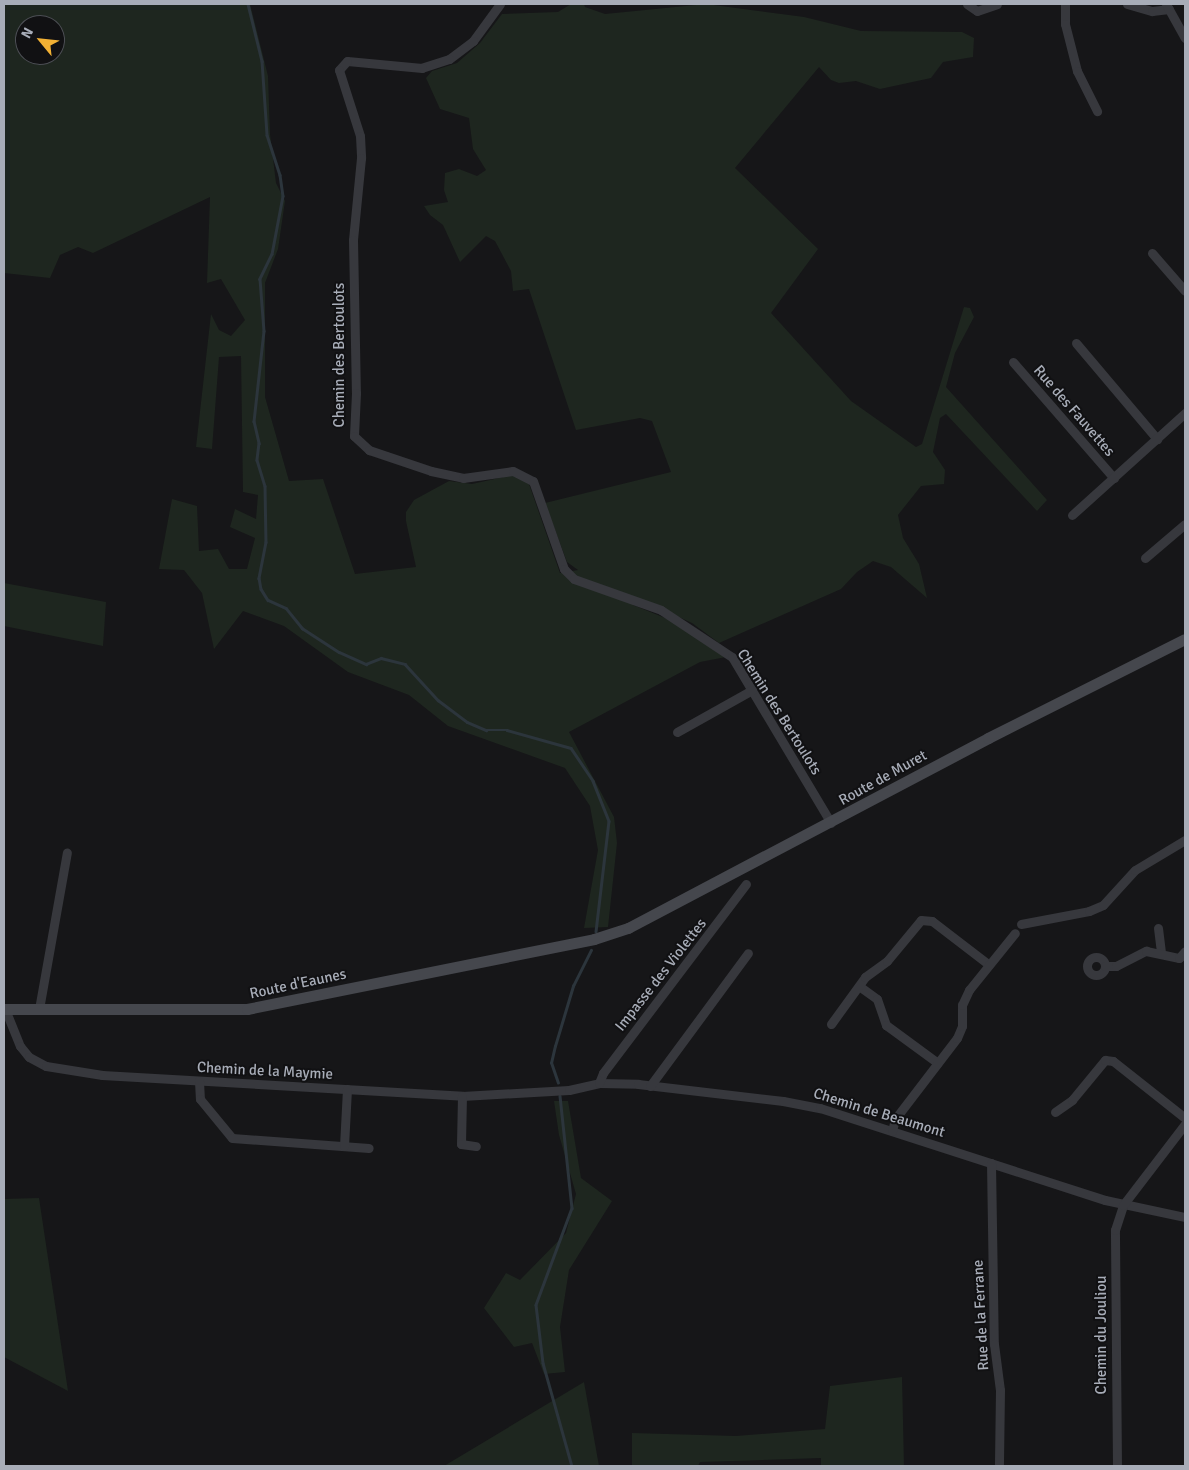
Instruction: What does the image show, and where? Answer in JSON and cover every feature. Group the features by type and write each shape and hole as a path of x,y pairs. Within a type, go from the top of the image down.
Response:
{"main road":[{"name":"Route de Muret","path":"594,940 628,928 831,823 979,743 1185,639"},
{"name":"Route d'Eaunes","path":"5,1009 247,1010 594,940"}],"street":[{"name":"Chemin des Bertoulots","path":"500,4 474,41 449,59 422,68 347,61 339,70 360,136 353,240 356,393 354,436 369,450 430,471 463,478 513,471 533,480 564,568 574,579 677,618 732,657 831,823"},
{"path":"967,4 977,10 998,4"},
{"path":"1065,4 1065,24 1078,71 1097,111"},
{"path":"1127,4 1152,11 1167,6 1185,38"},
{"path":"1152,253 1185,291"},
{"path":"1076,343 1157,439"},
{"name":"Rue des Fauvettes","path":"1013,362 1114,478"},
{"path":"1072,515 1185,413"},
{"path":"1146,558 1185,524"},
{"path":"677,732 752,690"},
{"path":"1021,924 1089,911 1103,905 1135,870 1185,840"},
{"path":"39,1009 67,852"},
{"name":"Impasse des Violettes","path":"599,1083 633,1034 746,884"},
{"path":"831,1024 871,971 887,961 916,924 927,919 988,964"},
{"path":"1158,928 1161,952"},
{"path":"892,1131 895,1119 960,1033 965,998 988,964 1016,933"},
{"path":"1105,966 1116,966 1146,950 1161,952 1179,958 1185,951"},
{"path":"650,1086 748,953"},
{"path":"858,986 877,1000 886,1026 938,1063"},
{"name":"Chemin de la Maymie","path":"5,1009 20,1046 29,1057 46,1066 102,1075 462,1096 556,1091"},
{"path":"1056,1112 1072,1100 1105,1060 1113,1061 1185,1118"},
{"path":"199,1080 200,1099 228,1135 237,1139 369,1148"},
{"name":"Chemin de Beaumont","path":"556,1091 599,1083 650,1086 802,1105 892,1131 1123,1204 1185,1217"},
{"path":"344,1146 347,1089"},
{"path":"462,1096 460,1144 476,1146"},
{"path":"1123,1204 1185,1124"},
{"name":"Rue de la Ferrane","path":"990,1162 994,1344 1000,1390 999,1466"},
{"name":"Chemin du Jouliou","path":"1118,1466 1115,1230 1123,1204"}],"shaded area":[{"path":"4,4 250,4 268,76 270,134 276,183 285,201 278,249 265,283 265,397 289,481 323,479 355,574 416,567 406,521 406,512 414,500 449,481 472,484 508,476 518,476 529,484 560,573 578,570 567,562 545,503 671,472 652,421 640,418 576,430 529,289 513,291 511,271 495,241 486,236 460,262 443,225 430,215 424,206 448,202 444,190 445,173 459,169 477,176 486,170 473,149 469,118 440,109 426,78 432,71 457,63 480,43 502,14 558,12 571,4 584,4 585,7 605,14 706,4 804,17 861,31 962,32 974,38 973,57 943,62 931,78 880,89 856,81 839,83 831,80 819,67 735,168 818,249 771,313 851,401 916,447 922,444 964,307 970,308 974,317 955,353 946,387 1047,500 1037,511 946,414 940,418 933,452 945,470 944,484 921,486 898,515 903,538 919,564 927,598 891,567 873,561 857,572 841,589 719,643 692,623 633,596 633,605 670,620 726,657 700,662 569,732 614,817 617,843 608,927 584,928 598,850 590,806 565,768 448,726 409,695 348,672 284,626 243,611 214,649 202,593 184,570 159,569 172,499 197,506 199,551 218,549 229,569 247,569 255,538 230,527 235,509 256,519 258,495 243,492 241,356 219,357 212,449 196,447 211,314 219,330 231,336 245,320 221,279 207,283 210,197 93,253 78,247 60,255 50,278 4,273"},
{"path":"4,583 106,602 103,646 4,626"},
{"path":"554,1101 568,1101 581,1178 612,1201 569,1270 560,1327 565,1372 544,1374 532,1343 514,1347 484,1308 506,1273 520,1280 566,1233 576,1194 559,1135"},
{"path":"39,1198 68,1391 4,1357 4,1199"},
{"path":"902,1377 904,1466 821,1466 821,1458 700,1462 698,1466 632,1466 632,1433 736,1436 825,1429 830,1386"},
{"path":"584,1382 599,1466 444,1466"}],"waterway":[{"path":"248,4 262,61 267,135 280,175 283,196 272,254 260,279 264,331 254,421 259,443 257,460 265,486 266,542 259,578 261,589 268,600 286,608 302,628 339,652 366,664 381,658 405,664 438,700 467,722 486,730 507,730 571,748 593,781 609,821 596,931"},
{"path":"558,1083 551,1063 555,1046 573,986 591,950"},
{"path":"560,1096 572,1208 536,1305 543,1363 572,1466"}]}
